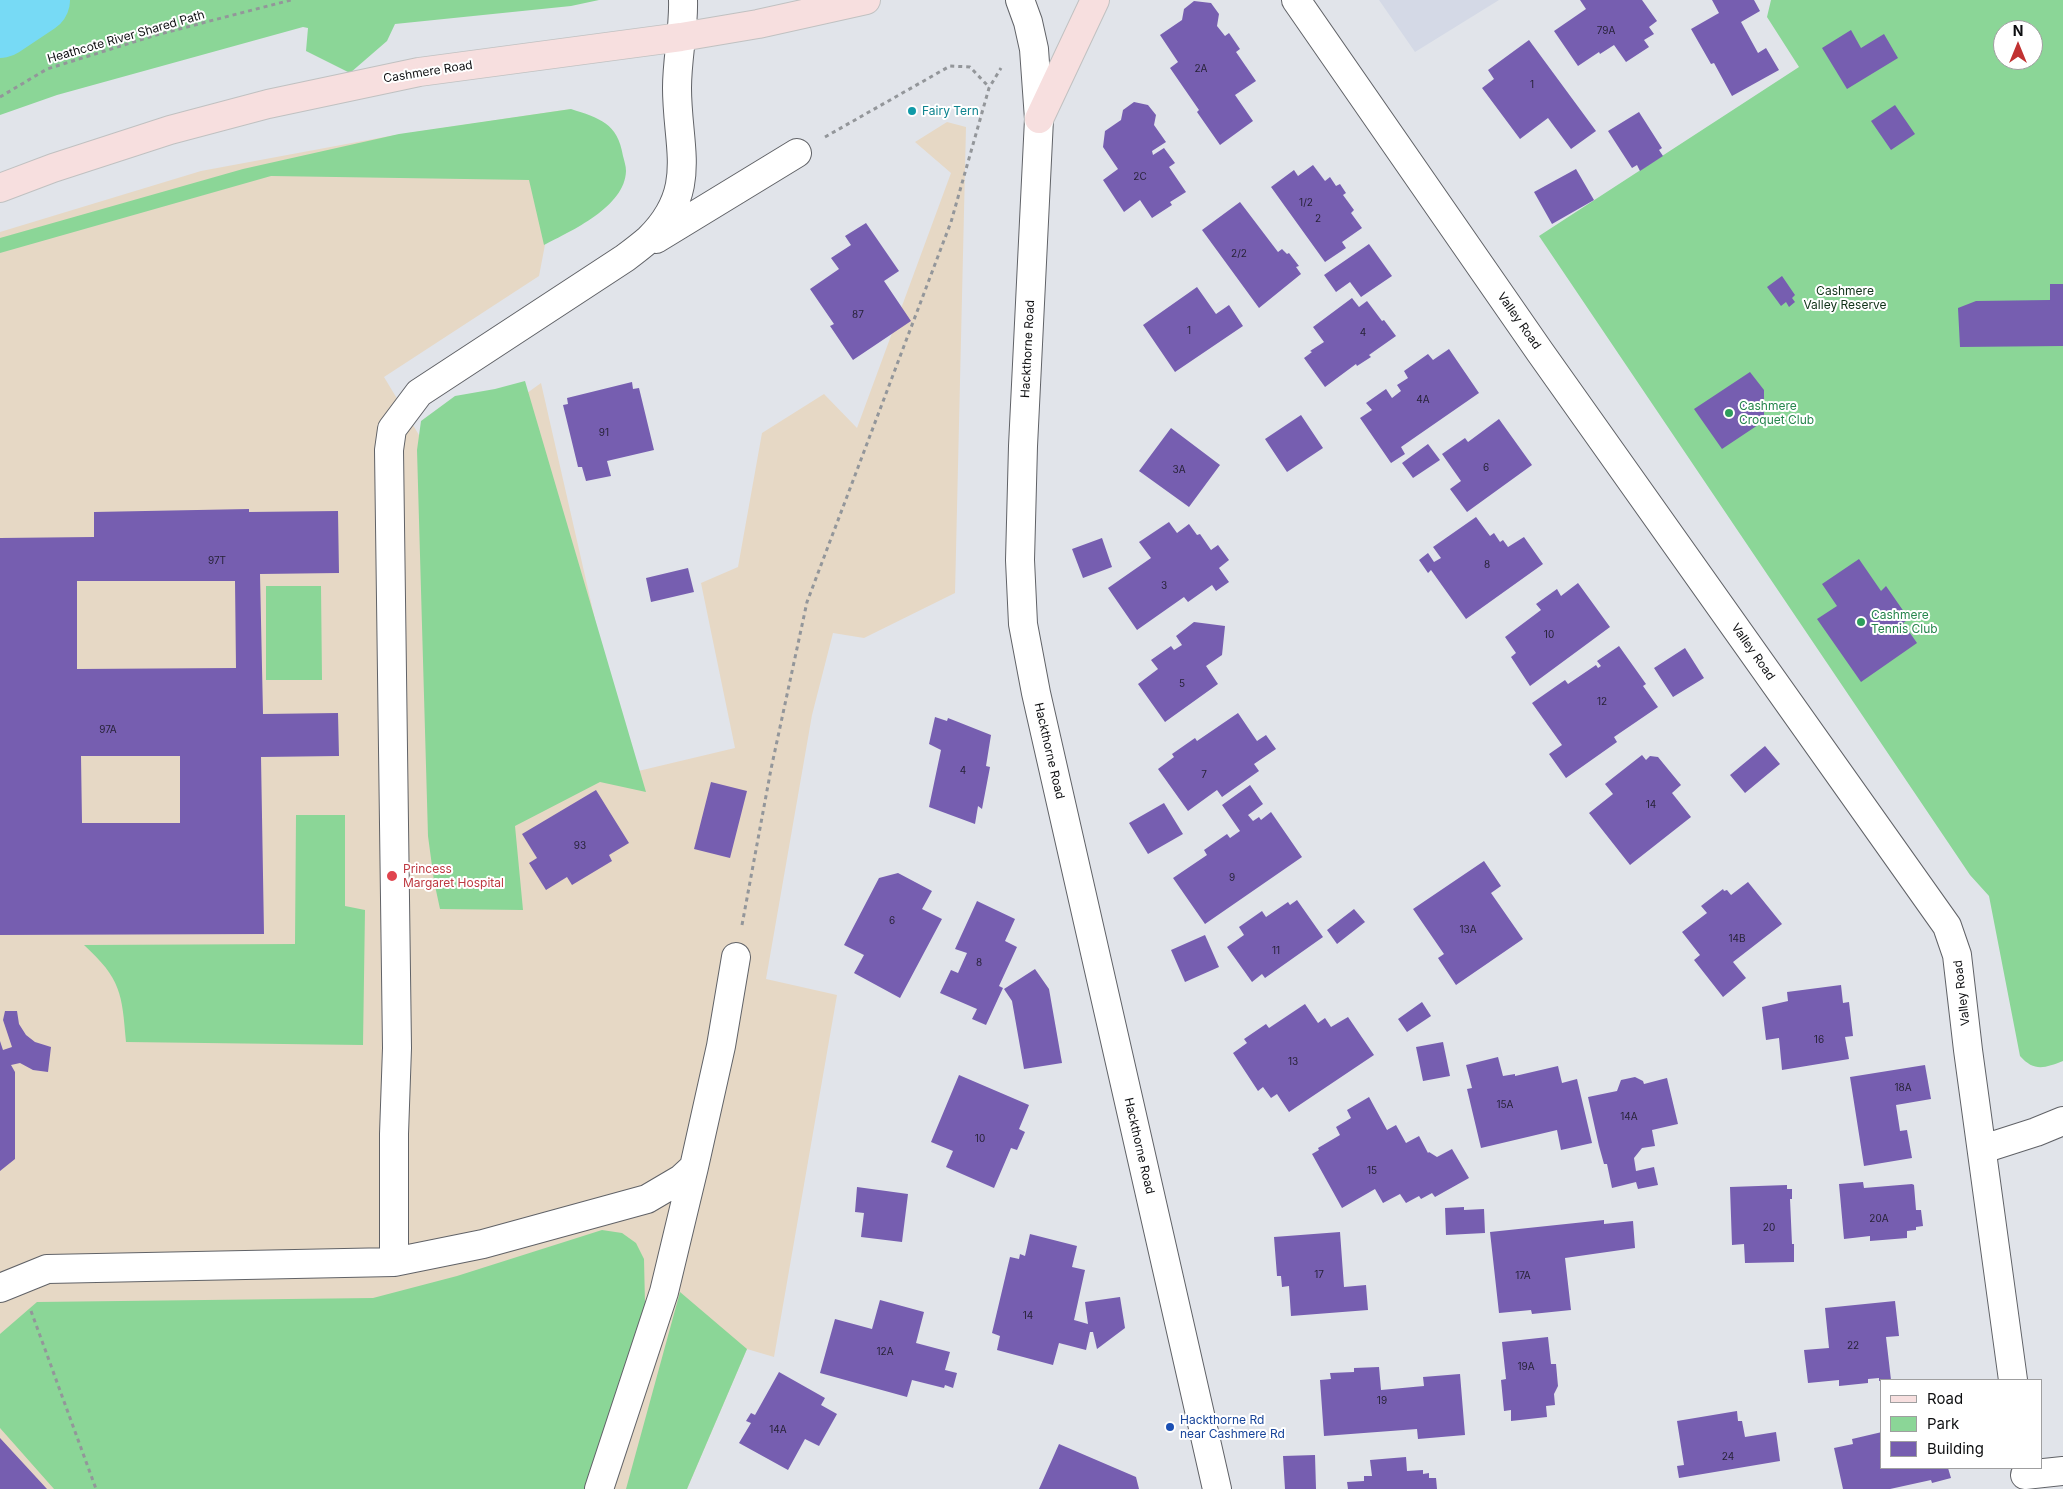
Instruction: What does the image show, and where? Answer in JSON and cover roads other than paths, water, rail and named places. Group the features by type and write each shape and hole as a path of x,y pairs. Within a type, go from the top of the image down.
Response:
{"main road":[{"name":"Cashmere Road","path":"0,188 53,168 170,130 268,104 419,72 681,37 758,24 866,0"},
{"path":"1039,119 1095,0"}],"street":[{"path":"625,258 649,239 667,217 678,196 682,177 677,90 683,0"},
{"name":"Valley Road","path":"1296,0 1546,360 1947,926 1958,955 1968,1050 1983,1149 2012,1379"},
{"name":"Hackthorne Road","path":"1024,11 1037,75 1039,119 1023,446 1020,560 1023,624 1038,703 1217,1489"},
{"path":"394,1262 394,1134 397,1048 389,450 392,429 419,393 625,258 797,153"},
{"path":"599,1489 664,1292 721,1046 736,957"},
{"path":"1983,1149 2063,1121"},
{"path":"10,1284 46,1269 394,1262 483,1244 647,1198 681,1179 694,1168"},
{"path":"2025,1477 2063,1471"}],"waterway":[{"path":"0,24 36,0"}],"place":[{"name":"Fairy Tern","path":"912,111"},
{"name":"Cashmere Croquet Club","path":"1729,413"},
{"name":"Cashmere Tennis Club","path":"1861,622"},
{"name":"Princess Margaret Hospital","path":"392,876"},
{"name":"Hackthorne Rd near Cashmere Rd","path":"1170,1427"}],"park label":[{"name":"Cashmere Valley Reserve","path":"1845,298"}]}
